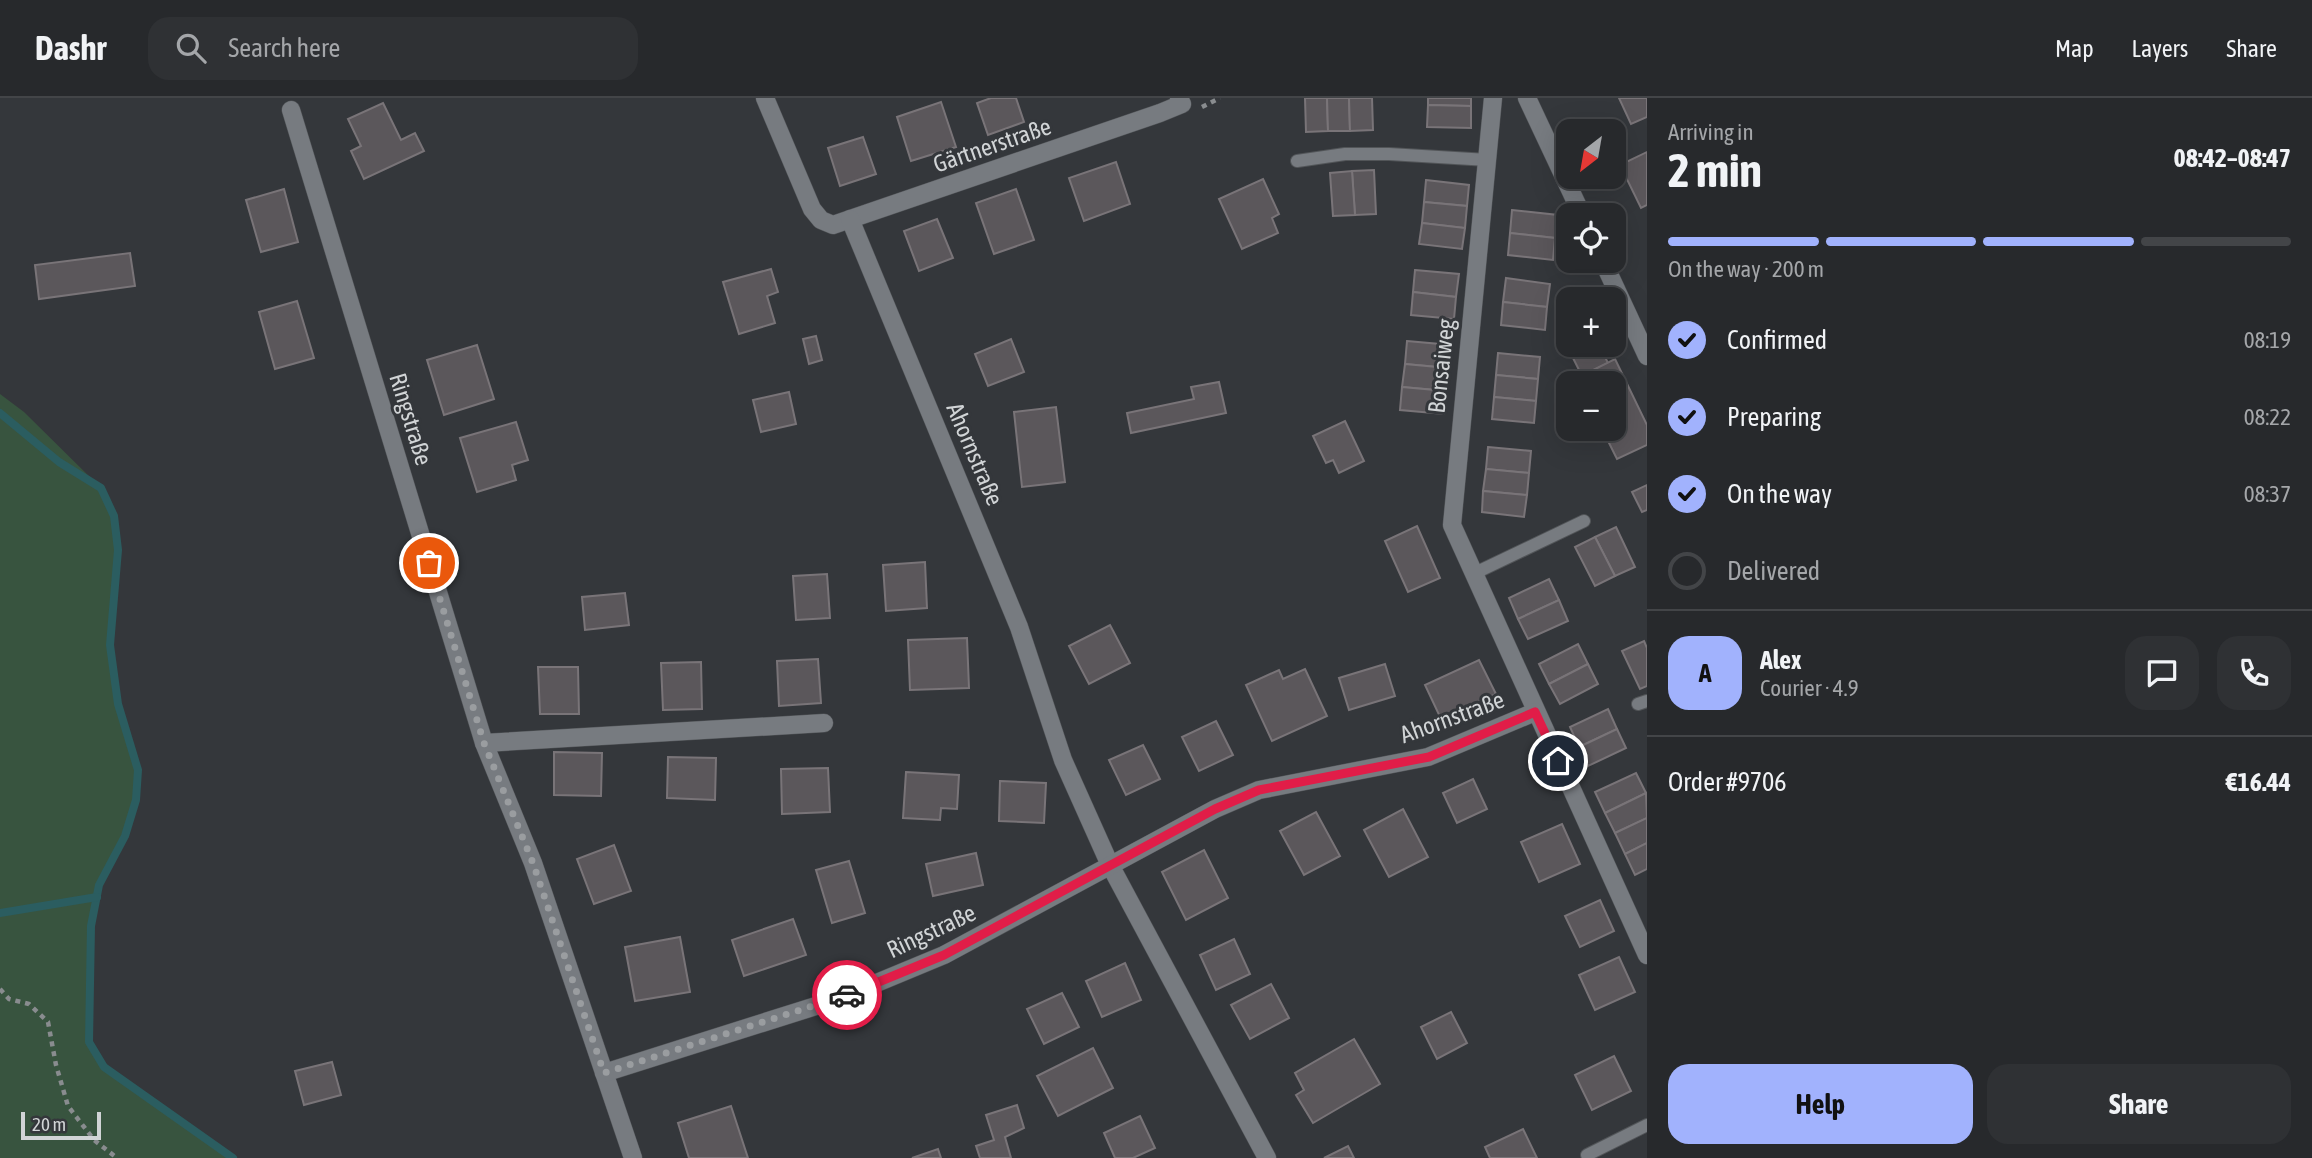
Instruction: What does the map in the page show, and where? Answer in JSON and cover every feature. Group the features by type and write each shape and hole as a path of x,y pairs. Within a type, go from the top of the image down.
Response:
{"street":[{"path":"765,98 812,209 821,220 833,225 850,219"},
{"name":"Gärtnerstraße","path":"850,219 1160,113 1182,104 1179,98"},
{"name":"Bonsaiweg","path":"1493,98 1451,526 1647,955"},
{"path":"1527,98 1576,203"},
{"name":"Ringstraße","path":"291,110 484,743 533,863 633,1158"},
{"name":"Ahornstraße","path":"850,219 1019,627 1063,760 1110,865 1267,1158"},
{"path":"1609,273 1647,356"},
{"name":"Ahornstraße","path":"1110,865 1215,809 1259,790 1429,757 1535,712"},
{"path":"484,743 824,723"},
{"name":"Ringstraße","path":"604,1073 850,994 944,955 1110,865"}],"lane":[{"path":"1297,161 1345,154 1488,160"},
{"path":"1473,574 1584,521"},
{"path":"1587,1155 1647,1125"}],"path":[{"path":"0,989 9,999 29,1004 48,1022 56,1065 68,1106 94,1140 117,1158"}],"green space":[{"path":"0,394 24,412 101,488 114,516 118,550 110,645 118,704 138,770 136,800 125,836 99,885 91,926 89,1042 104,1067 233,1158 0,1158"}],"building":[{"path":"991,98 1016,98 1024,122 988,135 977,103"},
{"path":"1305,98 1327,98 1328,131 1306,132"},
{"path":"1327,98 1349,98 1350,131 1328,131"},
{"path":"1349,98 1372,98 1373,130 1350,131"},
{"path":"1428,98 1471,98 1471,106 1428,105"},
{"path":"1619,98 1647,98 1647,117 1631,124"},
{"path":"941,102 956,147 911,161 897,117"},
{"path":"383,103 401,140 415,133 424,151 364,179 351,151 361,146 348,119"},
{"path":"1428,105 1471,106 1471,128 1427,127"},
{"path":"863,137 876,174 840,186 828,148"},
{"path":"1647,152 1647,205 1641,208 1626,177 1626,162"},
{"path":"1116,162 1130,204 1084,221 1069,178"},
{"path":"1374,170 1376,214 1355,215 1352,171"},
{"path":"1352,171 1355,215 1333,216 1330,173"},
{"path":"1263,179 1279,214 1272,218 1278,233 1242,249 1219,199"},
{"path":"1426,180 1469,185 1467,206 1424,202"},
{"path":"284,189 298,242 261,252 246,200"},
{"path":"1016,189 1034,240 994,254 976,203"},
{"path":"1424,202 1467,206 1465,228 1422,223"},
{"path":"1512,210 1556,215 1555,238 1510,233"},
{"path":"937,219 953,258 919,271 904,231"},
{"path":"1422,223 1465,228 1462,249 1419,244"},
{"path":"1510,233 1555,238 1553,260 1508,255"},
{"path":"130,253 135,286 39,299 35,265"},
{"path":"771,269 778,292 767,296 775,323 739,334 723,282"},
{"path":"1415,270 1459,274 1456,297 1413,292"},
{"path":"1506,278 1550,284 1547,307 1503,302"},
{"path":"1413,292 1456,297 1454,319 1411,315"},
{"path":"297,301 314,358 275,369 259,312"},
{"path":"1503,302 1547,307 1545,330 1501,325"},
{"path":"816,336 822,360 809,364 803,339"},
{"path":"1011,339 1024,372 988,386 975,354"},
{"path":"1407,341 1451,345 1448,368 1405,364"},
{"path":"477,345 494,399 444,415 427,360"},
{"path":"1498,353 1540,357 1538,379 1496,375"},
{"path":"1572,357 1605,357 1608,363 1592,371 1580,371"},
{"path":"1615,359 1621,371 1591,371"},
{"path":"1405,364 1448,368 1446,391 1402,387"},
{"path":"1496,375 1538,379 1536,401 1494,397"},
{"path":"1219,382 1226,413 1131,433 1127,413 1194,399 1191,387"},
{"path":"1626,382 1647,425 1647,445 1617,459 1608,441 1626,441"},
{"path":"1402,387 1446,391 1444,414 1400,410"},
{"path":"789,392 796,424 761,432 753,400"},
{"path":"1494,397 1536,401 1534,423 1492,419"},
{"path":"1056,407 1065,482 1022,487 1014,412"},
{"path":"1345,421 1364,461 1339,473 1333,460 1326,463 1313,436"},
{"path":"516,422 528,460 512,465 516,480 477,492 460,438"},
{"path":"1488,447 1531,451 1529,473 1486,469"},
{"path":"1486,469 1529,473 1527,495 1483,491"},
{"path":"1647,485 1647,510 1642,512 1632,492"},
{"path":"1483,491 1527,495 1524,517 1482,512"},
{"path":"1417,526 1440,578 1408,592 1385,541"},
{"path":"1616,527 1635,567 1615,576 1595,537"},
{"path":"1595,537 1615,576 1595,586 1575,547"},
{"path":"925,562 927,608 886,611 883,565"},
{"path":"827,574 830,618 796,620 793,576"},
{"path":"1549,579 1559,600 1518,619 1509,598"},
{"path":"625,593 629,625 585,630 582,597"},
{"path":"1559,600 1568,621 1528,639 1518,619"},
{"path":"1110,625 1130,663 1089,684 1069,646"},
{"path":"967,638 969,688 910,690 908,640"},
{"path":"1644,641 1647,648 1647,686 1640,689 1622,651"},
{"path":"1578,644 1588,664 1549,684 1539,664"},
{"path":"818,659 821,703 779,706 777,661"},
{"path":"1479,660 1496,694 1441,719 1425,685"},
{"path":"701,662 702,709 663,710 661,663"},
{"path":"1385,664 1395,696 1349,710 1339,678"},
{"path":"1588,664 1598,684 1560,704 1549,684"},
{"path":"538,667 578,667 579,714 540,714"},
{"path":"1305,669 1327,716 1272,741 1246,685 1279,670 1283,679"},
{"path":"1608,709 1617,729 1579,747 1570,727"},
{"path":"1216,721 1233,755 1199,771 1182,737"},
{"path":"1617,729 1626,748 1588,766 1579,747"},
{"path":"1143,745 1160,779 1126,795 1109,760"},
{"path":"554,752 602,753 601,796 554,795"},
{"path":"668,757 716,758 715,800 667,798"},
{"path":"828,768 830,812 782,814 781,769"},
{"path":"906,772 959,775 957,809 941,808 940,820 903,818"},
{"path":"1636,773 1646,793 1605,813 1595,792"},
{"path":"1473,779 1487,809 1457,823 1443,793"},
{"path":"1000,781 1046,783 1044,823 999,821"},
{"path":"1646,793 1647,818 1615,833 1605,813"},
{"path":"1403,809 1428,857 1389,877 1364,830"},
{"path":"1316,812 1340,856 1304,875 1280,831"},
{"path":"1647,818 1647,843 1625,854 1615,833"},
{"path":"1562,824 1580,864 1539,882 1521,842"},
{"path":"1647,843 1647,869 1635,875 1625,854"},
{"path":"614,845 631,891 594,904 577,859"},
{"path":"1204,850 1228,898 1186,920 1162,872"},
{"path":"976,853 983,885 933,896 926,864"},
{"path":"849,861 865,913 832,923 816,870"},
{"path":"1600,900 1614,931 1580,947 1565,916"},
{"path":"793,919 806,955 744,976 732,940"},
{"path":"680,937 690,992 635,1001 625,947"},
{"path":"1234,939 1250,974 1216,990 1200,955"},
{"path":"1619,957 1635,992 1595,1010 1579,975"},
{"path":"1125,963 1141,1000 1102,1017 1086,981"},
{"path":"1271,984 1289,1018 1250,1039 1231,1005"},
{"path":"1062,993 1079,1027 1044,1044 1027,1009"},
{"path":"1451,1012 1467,1043 1437,1059 1421,1027"},
{"path":"1354,1039 1380,1084 1313,1123 1296,1095 1304,1090 1295,1073"},
{"path":"1093,1048 1113,1088 1058,1116 1037,1076"},
{"path":"1614,1056 1631,1091 1592,1110 1575,1075"},
{"path":"332,1062 341,1095 304,1105 295,1071"},
{"path":"1017,1105 1024,1128 1005,1137 1011,1158 980,1158 976,1146 994,1140 986,1115"},
{"path":"731,1106 748,1158 689,1158 678,1123"},
{"path":"1140,1116 1155,1148 1133,1158 1115,1158 1104,1133"},
{"path":"1523,1129 1537,1158 1490,1158 1485,1147"},
{"path":"1348,1146 1354,1158 1324,1158"},
{"path":"938,1149 941,1158 912,1158"}],"waterway":[{"path":"0,413 59,462 101,488 114,516 118,550 110,645 118,704 138,770 136,800 125,836 99,885 91,926 89,1042 104,1067 233,1158"},
{"path":"0,913 97,897"}],"way so far":[{"path":"429,563 484,743 533,863 604,1073 847,995"}],"route":[{"path":"847,995 944,955 1215,809 1259,790 1429,757 1535,712 1558,761"}]}
